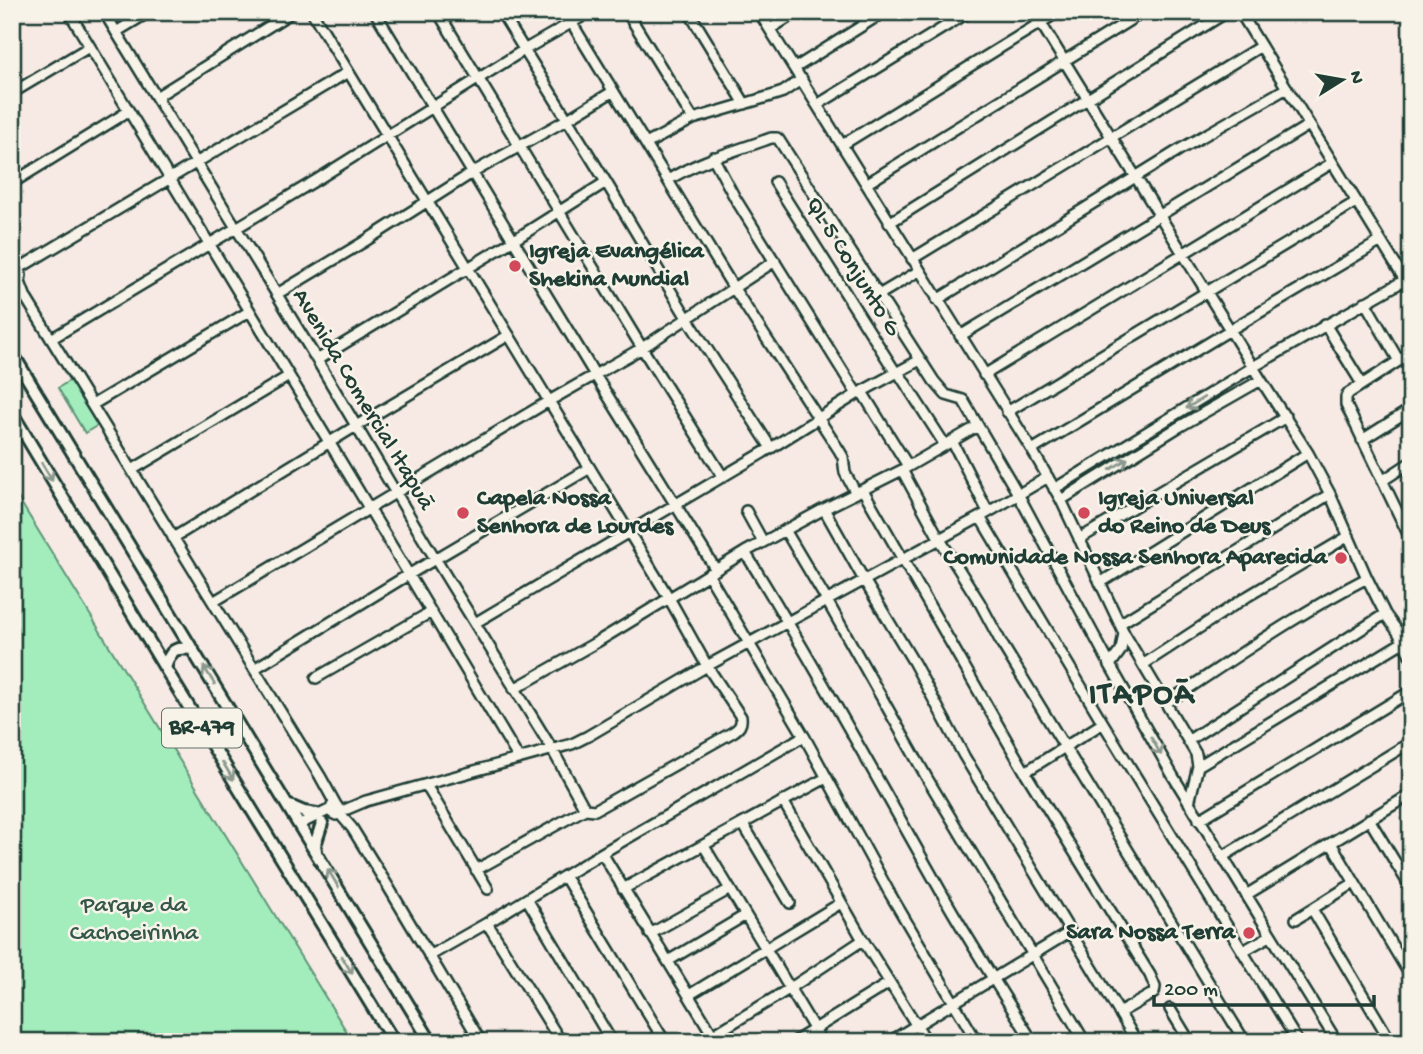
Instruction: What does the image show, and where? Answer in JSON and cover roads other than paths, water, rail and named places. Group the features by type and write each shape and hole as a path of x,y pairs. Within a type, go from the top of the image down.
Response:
{"main road":[{"name":"BR-479","path":"12,353 431,1042"},
{"name":"BR-479","path":"12,413 394,1042"},
{"path":"165,668 172,651 177,648 193,649"},
{"path":"289,806 319,819 316,851"}],"street":[{"name":"Avenida Comercial Itapuã","path":"69,12 519,759"},
{"name":"Avenida Comercial Itapuã","path":"104,12 317,360 585,808"},
{"path":"116,32 149,12"},
{"path":"156,97 292,12"},
{"path":"312,12 742,722 740,727 595,810 585,808 476,870"},
{"path":"375,12 676,504 749,643 977,1042"},
{"path":"438,12 723,477"},
{"path":"501,12 687,318 771,449"},
{"path":"565,12 733,287 842,457 845,472 903,558 1025,772 1153,982 1154,993 1119,1013"},
{"path":"51,339 210,245 434,108 478,78 590,12"},
{"path":"627,12 693,119"},
{"path":"690,12 745,104"},
{"path":"759,12 1061,500 1125,633 1196,754 1198,766 1189,803"},
{"path":"770,29 797,12"},
{"path":"794,68 884,12"},
{"path":"817,105 969,12"},
{"path":"1034,12 1308,453 1330,494 1385,614 1411,657"},
{"path":"842,145 1058,12"},
{"path":"866,184 1143,12"},
{"path":"889,223 1227,12"},
{"path":"1240,12 1411,290"},
{"path":"912,259 1261,46"},
{"path":"12,93 89,47"},
{"path":"348,72 15,268 20,275 15,286 26,298 92,405 320,776 336,810 357,836 481,1042"},
{"path":"646,144 693,119 783,92 802,79"},
{"path":"937,300 1179,150 1287,88"},
{"path":"276,294 472,173 612,92"},
{"path":"12,183 129,111"},
{"path":"961,336 1310,125"},
{"path":"668,180 685,169 713,158 772,138 779,140 877,296 943,393 962,399 1173,776 1337,1042"},
{"path":"713,158 735,198 905,468 939,538 1245,1042"},
{"path":"984,375 1332,163"},
{"path":"317,360 606,182"},
{"name":"QL 5 Conjunto G","path":"775,182 897,372 949,443 984,514 1103,723 1298,1042"},
{"path":"1007,412 1356,202"},
{"path":"1031,450 1381,241"},
{"path":"213,602 642,348 775,261"},
{"path":"877,296 919,271"},
{"path":"1054,489 1325,324 1405,281"},
{"path":"1365,302 1399,361"},
{"path":"92,405 250,311"},
{"path":"1325,324 1362,384"},
{"path":"173,538 509,335"},
{"path":"1411,353 1346,397 1346,405 1382,481 1406,519 1411,540"},
{"path":"475,623 771,449 859,393 920,360"},
{"path":"132,470 289,376"},
{"path":"1061,500 1261,380"},
{"path":"1362,440 1411,409"},
{"path":"1079,539 1286,417"},
{"path":"514,689 745,552 905,468 978,426"},
{"path":"1100,583 1308,453"},
{"path":"1382,481 1411,462"},
{"path":"254,669 590,468"},
{"path":"302,828 336,810 572,744 826,599 1048,477"},
{"path":"1121,623 1330,494"},
{"path":"824,509 914,663 964,756 1138,1042"},
{"path":"746,511 763,542"},
{"path":"785,530 927,778 1085,1042"},
{"path":"1144,664 1248,596 1349,536"},
{"path":"745,552 788,622 940,890 1032,1042"},
{"path":"1166,703 1254,645 1367,578"},
{"path":"316,678 431,612"},
{"path":"1189,740 1385,614"},
{"path":"1110,665 1121,650 1125,633"},
{"path":"1198,766 1403,642"},
{"path":"1121,650 1135,648"},
{"path":"1199,820 1411,691"},
{"path":"1025,772 1103,723"},
{"path":"429,956 804,736"},
{"path":"1222,857 1411,742"},
{"path":"1173,776 1185,780 1195,776"},
{"path":"623,889 826,778"},
{"path":"426,785 488,889"},
{"path":"1246,895 1411,794"},
{"path":"783,801 863,940 927,1042"},
{"path":"1369,819 1411,888"},
{"path":"743,824 790,903"},
{"path":"1331,843 1411,977"},
{"path":"704,846 822,1042"},
{"path":"602,853 715,1038 863,940"},
{"path":"565,877 665,1042"},
{"path":"1296,919 1354,883"},
{"path":"650,934 730,889"},
{"path":"527,899 612,1042"},
{"path":"689,995 841,902"},
{"path":"1312,909 1391,1042"},
{"path":"668,961 744,916"},
{"path":"487,923 561,1042"},
{"path":"889,1042 1070,932"},
{"path":"1243,951 1270,936"},
{"path":"794,1042 889,983"},
{"path":"1170,1009 1191,1042"}],"place":[{"name":"Igreja Evangélica Shekina Mundial","path":"515,266"},
{"name":"Capela Nossa Senhora de Lourdes","path":"463,513"},
{"name":"Igreja Universal do Reino de Deus","path":"1084,513"},
{"name":"Comunidade Nossa Senhora Aparecida","path":"1341,558"},
{"name":"Sara Nossa Terra","path":"1249,933"}],"district":[{"name":"ITAPOÃ","path":"1142,696"}],"park label":[{"name":"Parque da Cachoeirinha","path":"134,920"}]}
